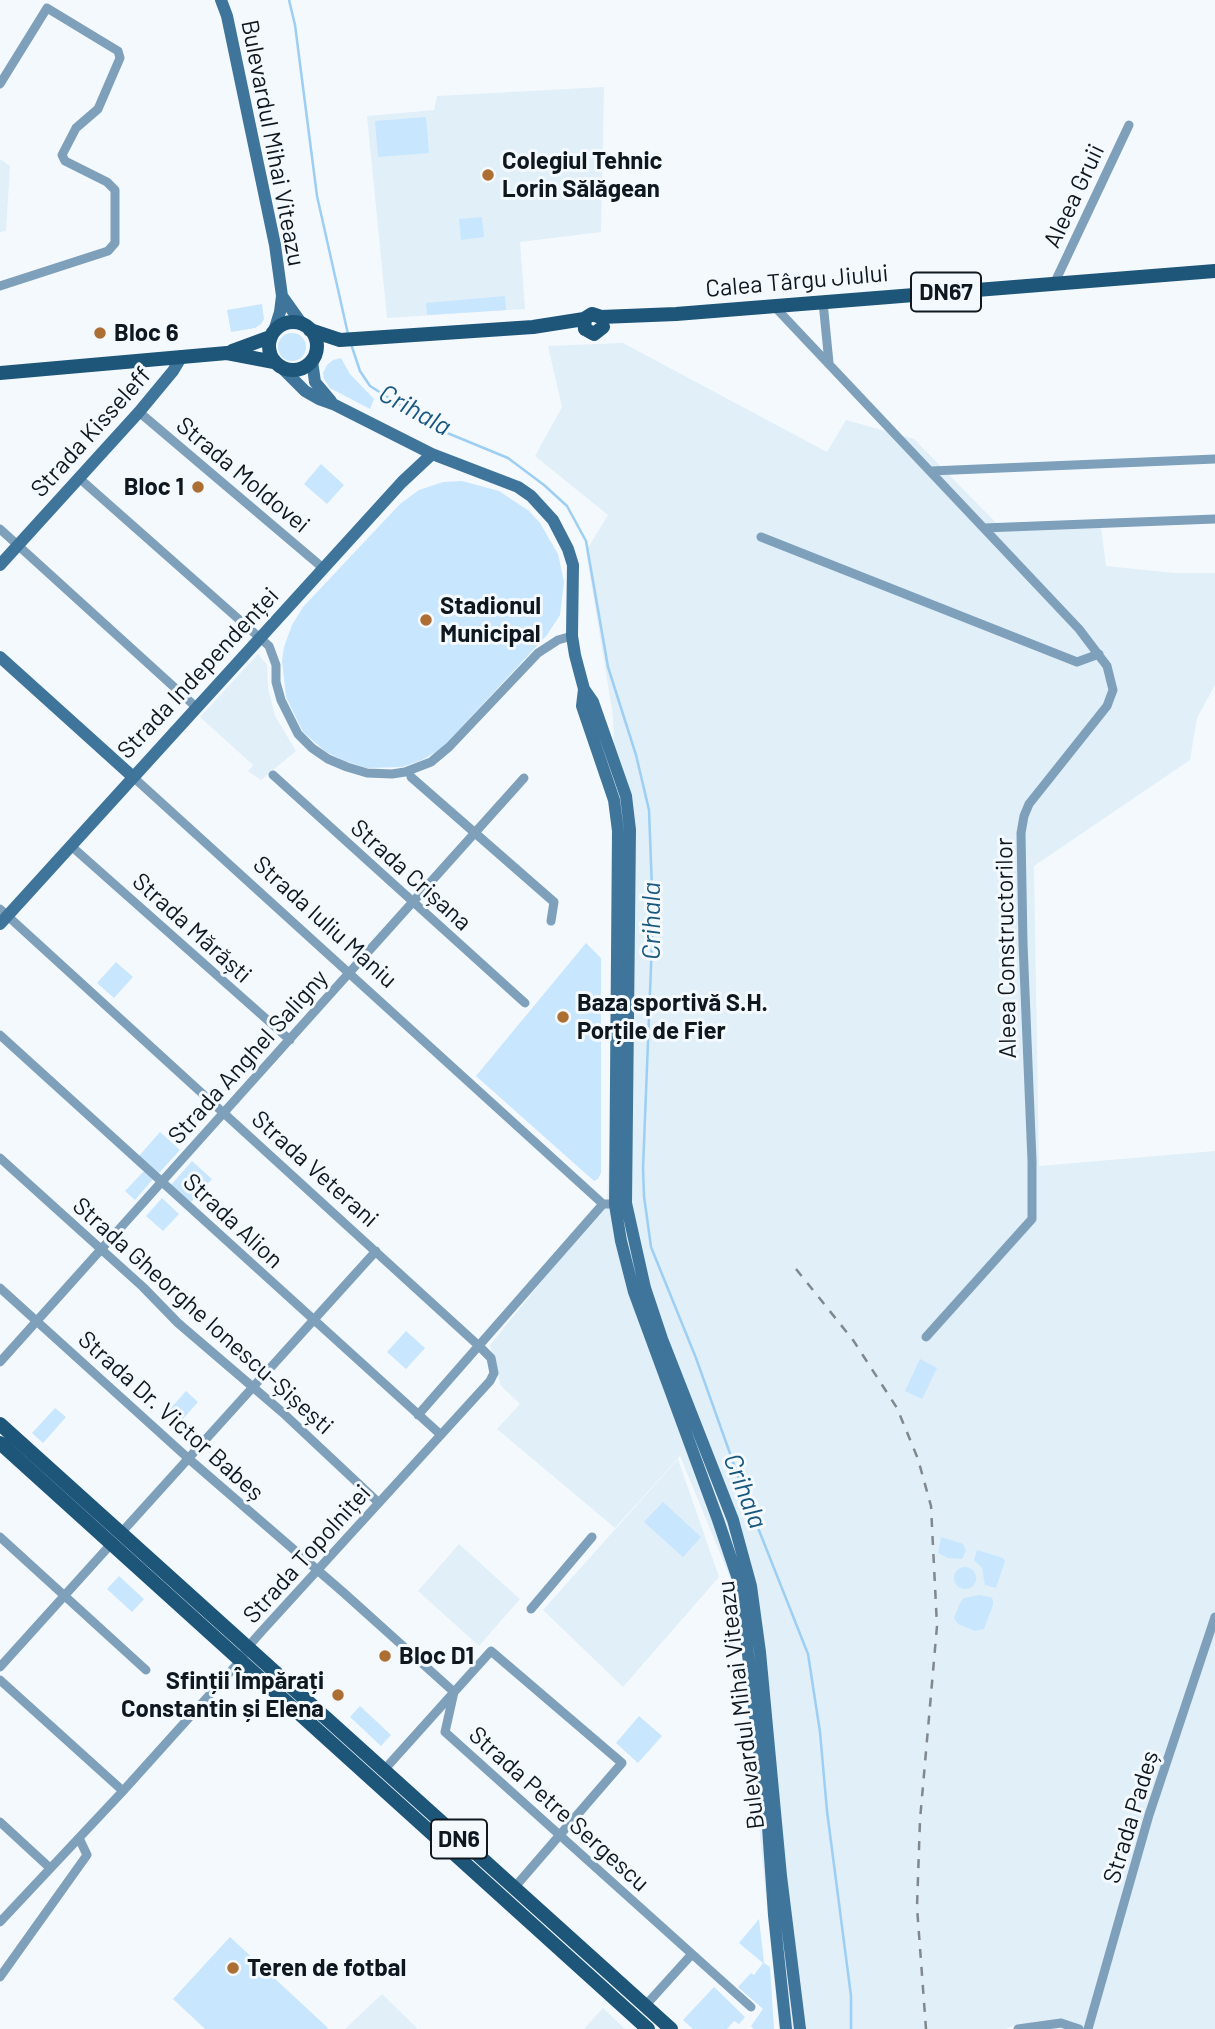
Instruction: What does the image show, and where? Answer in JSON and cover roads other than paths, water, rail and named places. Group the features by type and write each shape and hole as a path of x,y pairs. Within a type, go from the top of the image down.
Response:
{"main road":[{"name":"Bulevardul Mihai Viteazu","path":"221,0 227,16 270,217 282,296 280,312 272,334"},
{"name":"Calea Târgu Jiului","path":"341,340 585,324 594,334 602,322 676,314 1215,271"},
{"name":"Bulevardul Mihai Viteazu","path":"282,296 306,327"},
{"path":"227,353 272,334 287,323 341,340"},
{"path":"306,327 317,344 313,359"},
{"path":"272,334 269,350 278,365"},
{"path":"0,373 227,353 254,356 298,370 341,340"},
{"name":"Strada Kisseleff","path":"0,565 139,412 183,356"},
{"name":"Bulevardul Mihai Viteazu","path":"313,359 315,382 333,404"},
{"name":"Bulevardul Mihai Viteazu","path":"278,365 305,391 319,400 333,404 432,454 518,487 531,496 553,520 569,549 573,565 572,636 584,689 593,702 626,796 630,830 614,1204 634,1292 730,1512 746,1567 760,1653 760,1703 776,1876 786,2029"},
{"name":"Strada Independenței","path":"2,916 402,482 432,454"},
{"name":"Strada Iuliu Maniu","path":"0,657 132,776"},
{"name":"DN6","path":"0,1424 116,1538 648,2029"},
{"name":"DN6","path":"0,1443 116,1538"},
{"name":"DN6","path":"244,1654 384,1770 671,2029"},
{"name":"Bulevardul Mihai Viteazu","path":"776,1876 800,2029"}],"street":[{"path":"0,84 47,8 118,51 120,58 98,109 76,128 62,155 65,161 107,182 115,190 116,239 113,247 108,251 0,286"},
{"name":"Aleea Gruii","path":"1054,284 1129,125"},
{"path":"823,302 829,363"},
{"name":"Aleea Constructorilor","path":"773,305 1079,629 1099,654 1114,690 1112,697 1029,804 1021,834 1032,1219 926,1336"},
{"name":"Strada Moldovei","path":"139,412 323,568"},
{"path":"931,471 1215,458"},
{"path":"79,478 260,637 274,655 276,682 281,700 298,734 312,748 337,763 367,773 405,772 431,762 449,747 538,653 558,640 572,636"},
{"path":"984,528 1215,519"},
{"path":"0,529 196,707"},
{"path":"761,537 1077,662 1099,654"},
{"name":"Strada Crișana","path":"273,775 525,1003"},
{"name":"Strada Iuliu Maniu","path":"132,776 350,973 614,1204"},
{"path":"411,777 554,902 551,920"},
{"name":"Strada Anghel Saligny","path":"0,1362 524,778"},
{"name":"Strada Mărăști","path":"69,845 289,1040"},
{"name":"Strada Veterani","path":"2,916 224,1112 479,1346"},
{"name":"Strada Alion","path":"0,1034 441,1435"},
{"name":"Strada Gheorghe Ionescu-Șișești","path":"0,1158 178,1323 282,1412 379,1503"},
{"path":"418,1415 479,1346 614,1204"},
{"path":"0,1667 376,1251"},
{"name":"Strada Dr. Victor Babeș","path":"0,1288 318,1571"},
{"name":"Strada Topolniței","path":"0,1922 123,1791 490,1381 494,1373 491,1358 479,1346"},
{"path":"0,1536 146,1670"},
{"path":"531,1609 592,1537"},
{"path":"318,1571 454,1692"},
{"name":"Strada Padeș","path":"1088,2029 1150,1815 1215,1617"},
{"path":"384,1770 491,1651 622,1763 514,1888"},
{"path":"0,1680 123,1791"},
{"name":"Strada Petre Sergescu","path":"454,1692 445,1732 751,2007"},
{"path":"0,1822 50,1868"},
{"path":"0,1977 3,1965 87,1855 79,1838"},
{"path":"645,2006 692,1954"},
{"path":"1018,2029 1061,2024 1079,2029"}],"waterway":[{"name":"Crihala","path":"289,0 295,25 317,196 348,334"},
{"name":"Crihala","path":"351,344 360,371 370,386 440,430 508,458 567,506 586,541 608,667 636,755 649,810 653,916 643,1168 651,1247 808,1654 820,1732 827,1811 851,1996 851,2029"}],"railway":[{"path":"796,1269 853,1340 897,1408 918,1459 931,1506 937,1626 920,1820 917,1907 926,2029"}],"place":[{"name":"Colegiul Tehnic Lorin Sălăgean","path":"488,175"},
{"name":"Bloc 6","path":"100,333"},
{"name":"Bloc 1","path":"198,487"},
{"name":"Stadionul Municipal","path":"426,620"},
{"name":"Baza sportivă S.H. Porțile de Fier","path":"563,1017"},
{"name":"Bloc D1","path":"385,1656"},
{"name":"Sfinții Împărați Constantin și Elena","path":"338,1695"},
{"name":"Teren de fotbal","path":"233,1968"}]}
